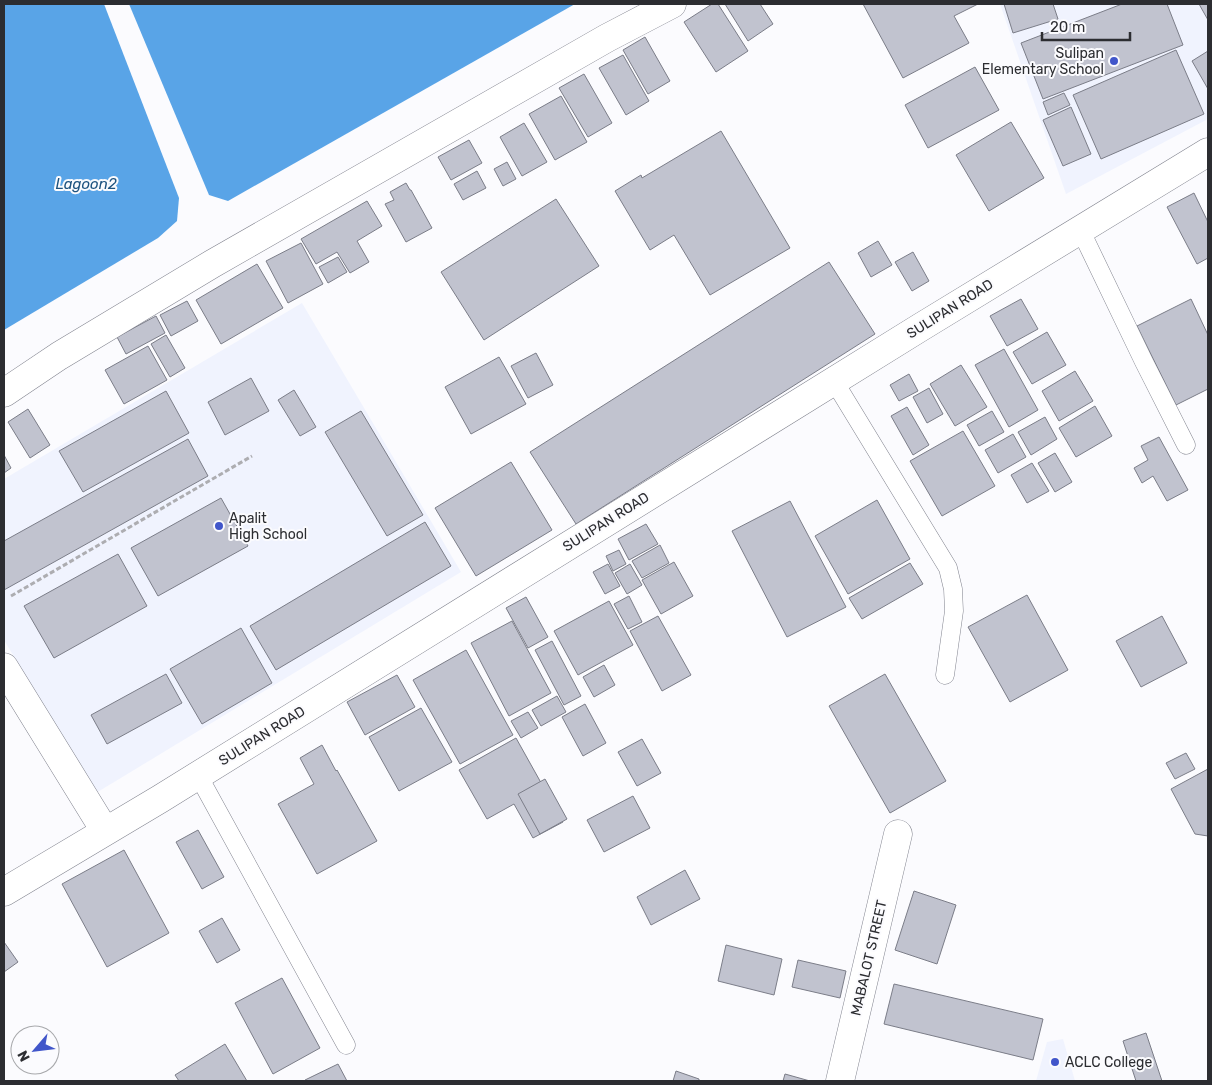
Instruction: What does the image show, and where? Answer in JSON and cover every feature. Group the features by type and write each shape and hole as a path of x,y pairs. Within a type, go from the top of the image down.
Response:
{"street":[{"path":"4,393 59,356 212,264 607,38 672,4"},
{"name":"SULIPAN ROAD","path":"4,892 198,775 1080,229 1208,152"},
{"path":"4,667 105,831"},
{"name":"MABALOT STREET","path":"840,1081 898,834"}],"lane":[{"path":"1080,229 1186,445"},
{"path":"834,381 948,568 953,589 954,611 944,675"},
{"path":"198,775 346,1045"}],"path":[{"path":"11,596 252,456"}],"shaded area":[{"name":"Sulipan Elementary School","path":"1000,4 1208,4 1208,119 1066,194"},
{"name":"Apalit High School","path":"302,303 461,572 96,793 4,640 4,479"},
{"name":"ACLC College","path":"1063,1039 1075,1081 1036,1081 1047,1042"}],"water":[{"name":"Lagoon2","path":"4,4 104,4 179,198 177,221 158,238 4,330"},
{"path":"129,4 575,4 228,201 209,195"}],"building":[{"path":"712,4 718,4 748,51 716,72 684,22"},
{"path":"725,4 760,4 773,24 748,41"},
{"path":"863,4 978,4 954,16 969,43 903,78"},
{"path":"1004,4 1053,4 1058,19 1013,33"},
{"path":"1122,4 1167,4 1183,45 1043,99 1021,43"},
{"path":"1199,4 1208,4 1208,20"},
{"path":"645,37 670,81 648,94 623,50"},
{"path":"1176,50 1204,114 1101,159 1073,95"},
{"path":"1208,51 1208,89 1192,61"},
{"path":"623,55 649,101 626,115 599,68"},
{"path":"975,67 999,110 928,148 905,105"},
{"path":"584,74 612,123 588,137 559,88"},
{"path":"1064,93 1070,105 1048,115 1043,102"},
{"path":"561,96 587,142 555,160 529,114"},
{"path":"1071,107 1091,154 1063,166 1043,120"},
{"path":"1011,122 1044,178 989,211 956,155"},
{"path":"524,123 547,162 522,176 500,137"},
{"path":"721,131 790,248 710,295 674,235 650,250 615,191 641,175 642,178"},
{"path":"469,140 482,163 451,180 438,157"},
{"path":"507,162 516,179 503,186 494,169"},
{"path":"477,171 486,188 463,200 454,184"},
{"path":"406,183 432,228 406,242 385,204 394,200 390,192"},
{"path":"1194,193 1208,222 1208,258 1197,264 1167,207"},
{"path":"556,199 599,266 484,340 441,272"},
{"path":"367,201 382,226 357,241 369,262 350,273 337,252 316,264 301,239"},
{"path":"878,241 892,265 871,277 858,253"},
{"path":"301,243 323,284 288,303 266,261"},
{"path":"913,252 929,281 912,291 895,262"},
{"path":"338,257 347,272 328,283 319,267"},
{"path":"829,262 875,334 576,524 530,452"},
{"path":"257,264 283,308 221,344 196,300"},
{"path":"1021,299 1038,329 1007,346 990,316"},
{"path":"1191,299 1208,335 1208,389 1176,405 1137,326"},
{"path":"187,301 198,321 171,336 160,315"},
{"path":"156,316 165,333 126,354 117,337"},
{"path":"1047,332 1066,365 1032,384 1013,352"},
{"path":"166,335 185,368 170,377 151,344"},
{"path":"148,346 167,380 124,404 105,370"},
{"path":"1004,349 1038,410 1009,427 975,365"},
{"path":"536,353 553,385 528,398 511,366"},
{"path":"499,357 526,404 471,434 445,387"},
{"path":"961,365 987,407 955,426 930,384"},
{"path":"1075,371 1093,401 1059,421 1042,391"},
{"path":"909,374 918,391 899,401 890,385"},
{"path":"251,378 269,411 225,435 208,402"},
{"path":"929,388 943,414 927,423 913,397"},
{"path":"294,390 316,427 300,436 278,400"},
{"path":"166,391 189,433 83,492 59,451"},
{"path":"1095,406 1112,436 1076,457 1059,428"},
{"path":"907,407 929,445 913,455 891,416"},
{"path":"28,409 50,445 30,458 8,422"},
{"path":"361,411 423,515 387,536 325,432"},
{"path":"992,411 1004,432 979,446 967,425"},
{"path":"1045,417 1057,439 1031,455 1018,432"},
{"path":"963,431 995,486 942,516 910,461"},
{"path":"1013,434 1026,457 998,473 985,450"},
{"path":"1159,437 1188,490 1167,501 1153,476 1142,483 1134,468 1148,460 1141,446"},
{"path":"188,439 208,476 4,590 4,541"},
{"path":"1055,453 1072,482 1055,492 1038,463"},
{"path":"4,455 11,468 4,473"},
{"path":"511,462 552,530 476,576 435,508"},
{"path":"1032,463 1049,491 1027,503 1011,475"},
{"path":"221,498 248,546 158,596 131,548"},
{"path":"877,500 910,559 848,594 815,536"},
{"path":"790,501 846,607 787,637 732,531"},
{"path":"425,522 451,566 276,670 250,626"},
{"path":"646,524 658,544 629,560 618,539"},
{"path":"660,545 669,563 642,578 632,561"},
{"path":"619,550 626,564 613,571 606,556"},
{"path":"118,554 147,606 54,658 24,606"},
{"path":"674,562 693,596 661,614 642,580"},
{"path":"910,563 923,584 862,619 849,598"},
{"path":"608,564 620,586 605,594 593,572"},
{"path":"630,564 642,585 627,594 615,573"},
{"path":"1027,595 1068,670 1010,702 968,627"},
{"path":"629,596 642,622 628,629 614,604"},
{"path":"526,597 548,637 528,648 506,608"},
{"path":"609,601 633,645 578,675 554,631"},
{"path":"658,616 691,675 662,691 630,631"},
{"path":"1162,616 1187,663 1141,687 1116,641"},
{"path":"512,621 551,693 509,716 471,643"},
{"path":"241,628 272,683 202,724 170,669"},
{"path":"552,641 581,696 564,705 535,650"},
{"path":"466,650 513,735 460,764 413,680"},
{"path":"604,665 615,685 594,697 583,677"},
{"path":"166,674 182,703 107,744 91,715"},
{"path":"885,674 946,781 890,813 829,706"},
{"path":"397,675 415,707 365,735 347,702"},
{"path":"557,696 566,712 541,726 532,710"},
{"path":"585,704 606,743 583,756 562,717"},
{"path":"421,708 452,762 399,791 369,737"},
{"path":"528,712 538,728 521,738 511,721"},
{"path":"516,738 563,822 533,838 514,804 487,819 459,770"},
{"path":"642,739 661,773 637,786 618,752"},
{"path":"322,745 377,841 317,874 278,804 314,784 300,758"},
{"path":"1186,753 1195,769 1175,779 1166,763"},
{"path":"1208,769 1208,836 1195,834 1171,789"},
{"path":"545,779 567,819 540,834 518,794"},
{"path":"633,796 650,828 604,852 587,820"},
{"path":"198,830 224,877 202,889 176,842"},
{"path":"124,850 169,933 107,967 62,884"},
{"path":"685,870 700,899 651,925 637,897"},
{"path":"914,891 956,905 937,964 895,950"},
{"path":"222,918 240,950 217,963 199,931"},
{"path":"4,942 18,962 4,972"},
{"path":"726,945 782,959 774,995 718,981"},
{"path":"798,960 846,971 840,998 792,987"},
{"path":"282,978 320,1048 273,1074 235,1003"},
{"path":"894,984 1043,1019 1033,1060 884,1024"},
{"path":"1146,1033 1162,1081 1136,1081 1123,1041"},
{"path":"225,1044 247,1081 179,1081 175,1075"},
{"path":"338,1064 347,1081 305,1080"},
{"path":"676,1071 699,1079 699,1081 673,1081"},
{"path":"785,1074 810,1081 783,1081"}],"place":[{"name":"Sulipan Elementary School","path":"1114,61"},
{"name":"Apalit High School","path":"219,526"},
{"name":"ACLC College","path":"1055,1062"}]}
